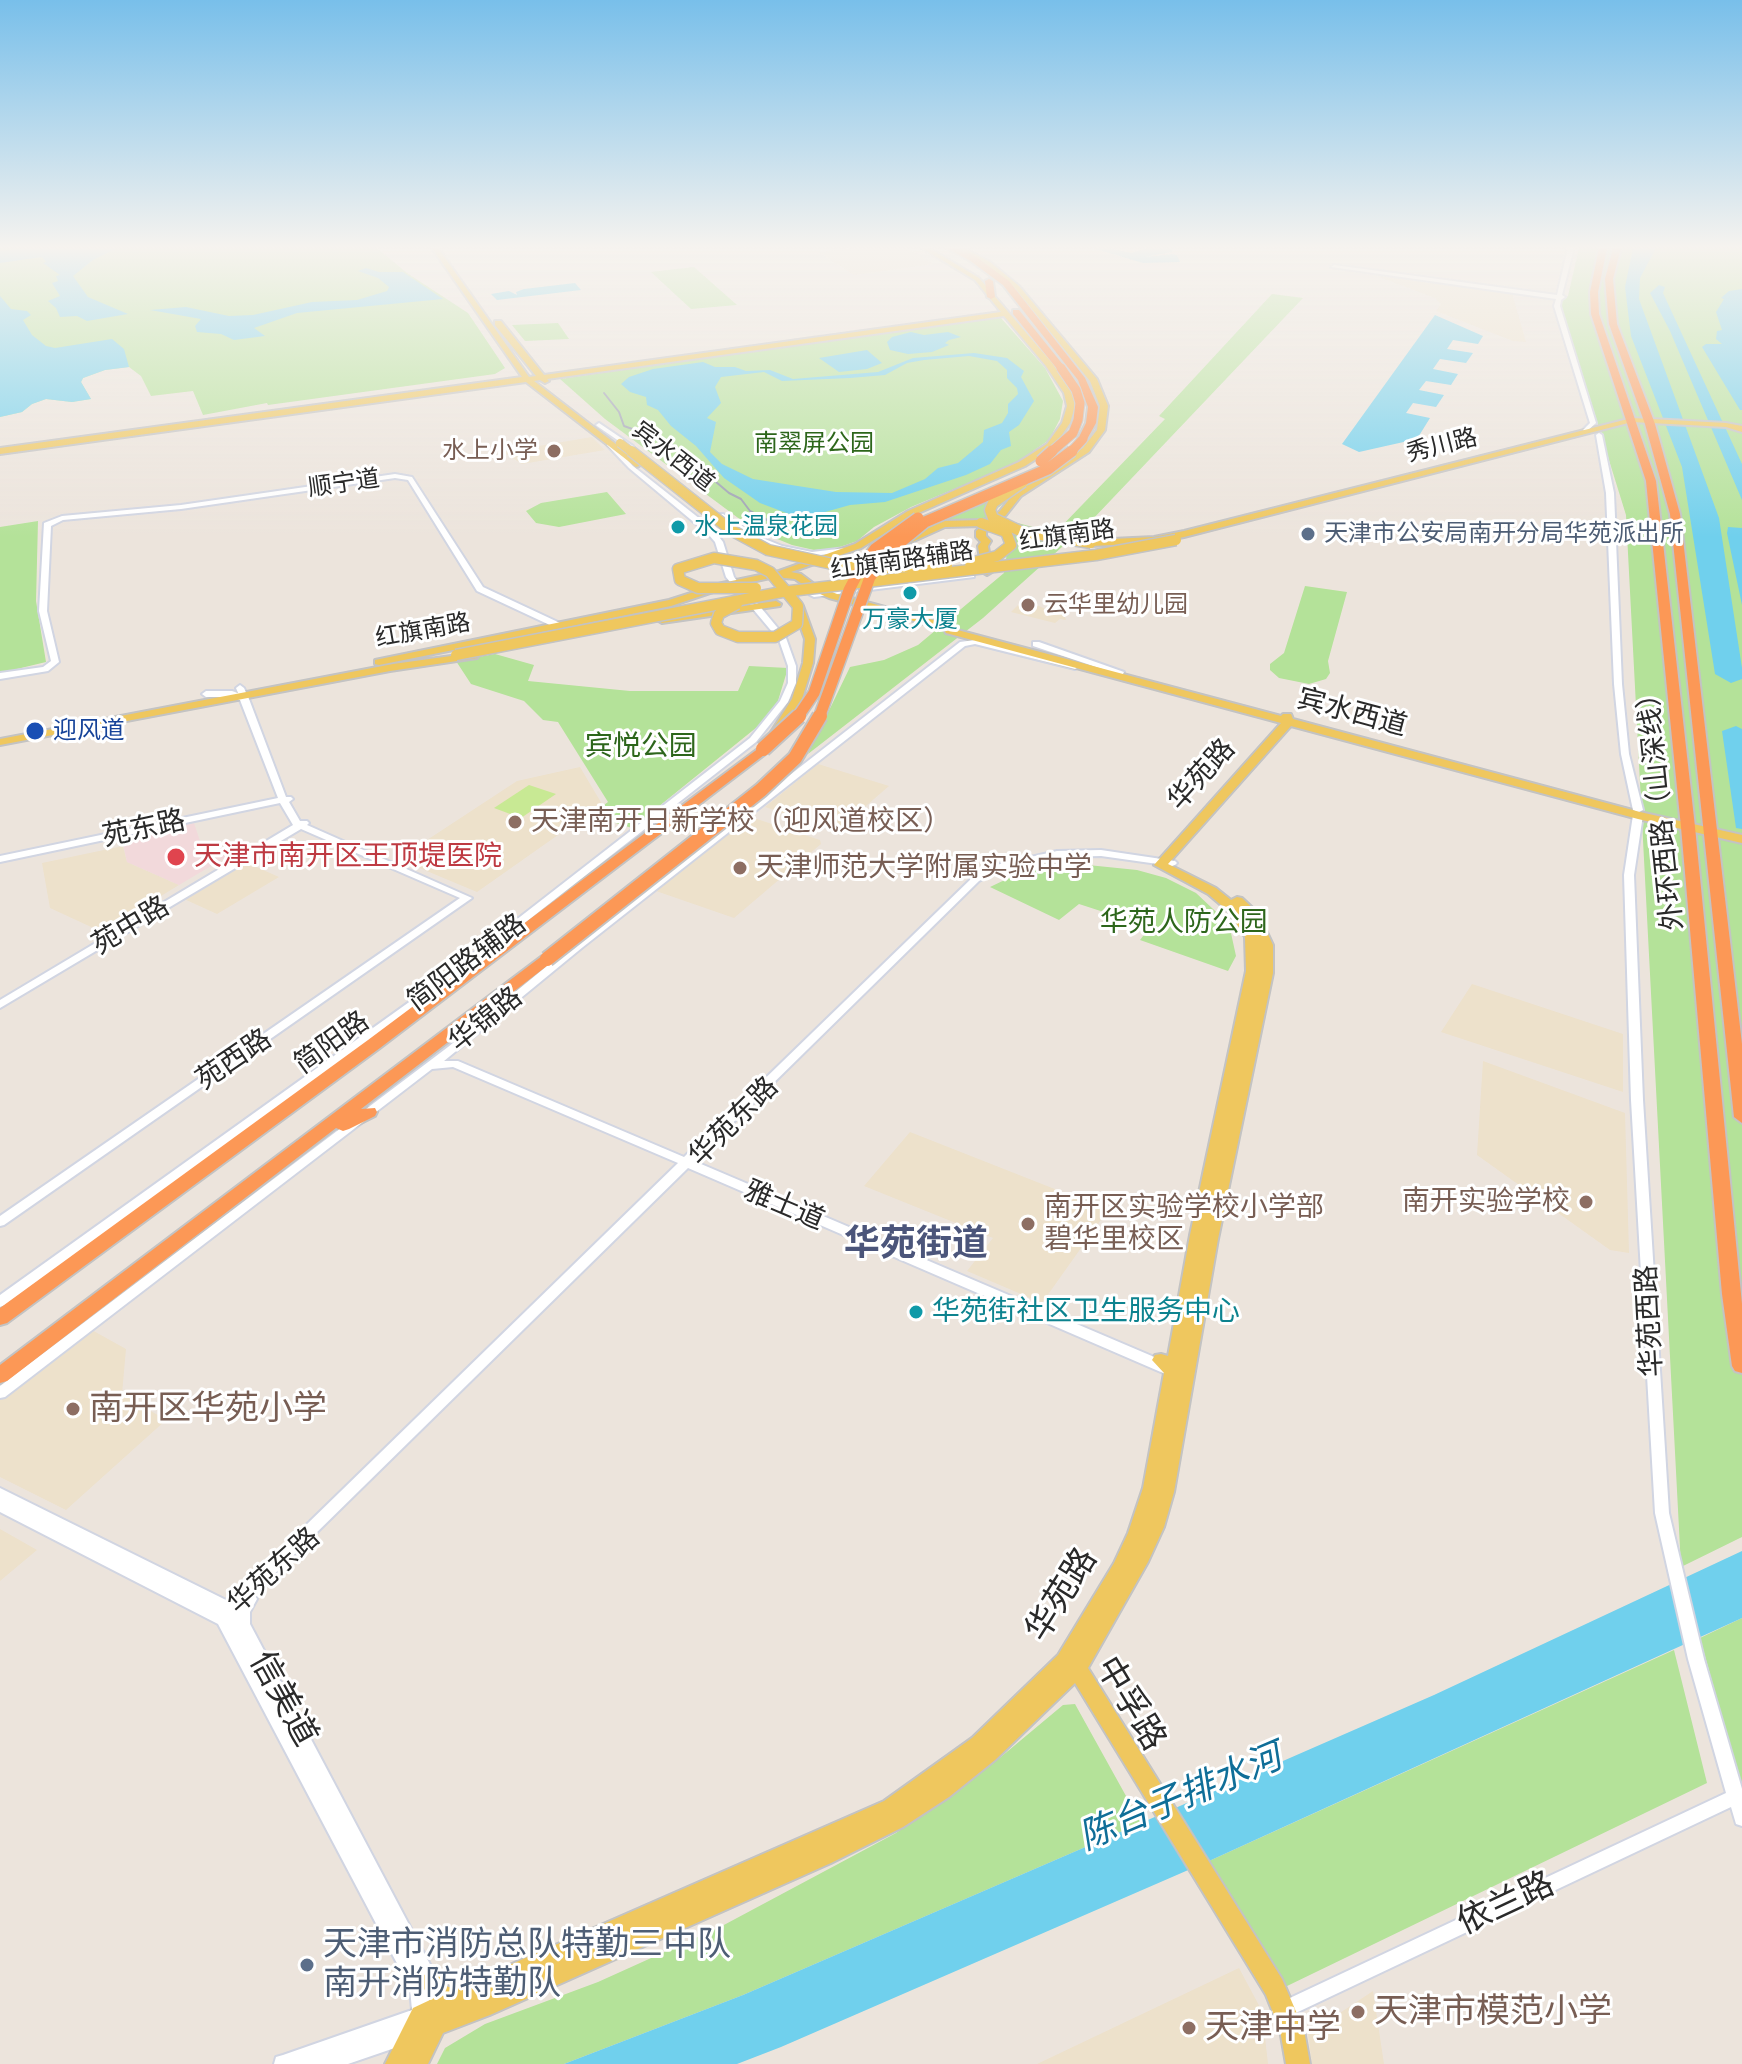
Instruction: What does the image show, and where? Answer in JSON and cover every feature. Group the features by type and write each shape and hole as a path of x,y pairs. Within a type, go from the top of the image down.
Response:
{"highway":[{"path":"1041,344 1046,362"},
{"path":"763,749 788,728 814,693 849,590 875,549 929,511 1030,468 1056,451 1073,433 1080,403 1076,390 1041,344"},
{"path":"1057,344 1077,360"},
{"name":"红旗南路","path":"309,1142 761,790 795,758 822,713 870,577 896,546 925,522 1026,485 1056,464 1083,439 1091,423 1093,407 1089,392 1057,344"},
{"name":"外环西路（山深线）","path":"1606,344 1651,481 1688,825 1731,1294 1742,1366"},
{"name":"外环西路（山深线）","path":"1624,344 1656,422 1675,514 1742,1117"},
{"name":"简阳路","path":"0,1318 374,1044 763,749"},
{"path":"0,1376 309,1142 369,1112"},
{"path":"0,1304 55,1278"}],"main road":[{"name":"宾水西道","path":"503,344 525,376 731,530 768,550 803,560 846,566 948,565"},
{"name":"宾水西道","path":"515,344 538,375 599,425 636,464 772,573"},
{"path":"0,449 765,344"},
{"name":"红旗南路辅路","path":"738,586 748,580 850,549 911,513 1045,450 1066,423 1071,406 1068,393 1031,344"},
{"path":"1064,344 1094,381 1103,401 1101,430 1080,455 991,506 993,518 1005,526 1075,542 1154,540"},
{"name":"秀川路","path":"1176,540 1368,496 1634,423 1726,426 1742,430"},
{"name":"秀川路","path":"1154,540 1319,501 1586,430 1603,431"},
{"path":"1015,498 1026,485"},
{"name":"红旗南路辅路","path":"987,572 983,546 1015,509 1015,498"},
{"path":"896,546 927,530 951,523 981,523 1009,535 1011,545 1004,553 969,563"},
{"name":"红旗南路","path":"454,652 773,587 1154,540"},
{"name":"红旗南路","path":"0,733 207,698 245,697 381,665 786,591 1096,555 1176,540"},
{"path":"830,581 1052,555"},
{"name":"宾水西道","path":"773,587 698,588 680,580 677,572 683,566 714,558 745,561 772,573 798,576 817,592 945,628 1638,813 1742,837"},
{"path":"763,749 784,723 797,699 806,671 810,639 799,603 772,573"},
{"path":"381,665 738,586 753,604"},
{"path":"851,601 842,594 856,589"},
{"path":"786,591 729,607 719,614 716,623 720,630 738,637 775,637 790,631 797,624 799,603"},
{"path":"381,665 455,659 753,604 799,603 817,592"},
{"name":"宾水西道","path":"799,603 838,601 1120,672 1288,720"},
{"path":"207,698 236,702 245,697"},
{"name":"红旗南路","path":"0,742 207,698"},
{"name":"华苑路","path":"427,2021 823,1856 895,1820 942,1790 988,1753 1078,1668 1139,1562 1155,1527 1165,1492 1174,1372 1266,973 1266,945 1253,916 1231,896 1163,860 1288,720"},
{"name":"华苑路","path":"427,2021 464,1999 892,1808 959,1761 1040,1686 1078,1668"},
{"name":"中孚路","path":"1078,1668 1281,2011"},
{"path":"432,1983 442,1998 453,2001 464,1999"},
{"path":"1281,2011 1289,2064"},
{"path":"1281,2011 1292,2030 1298,2064"},
{"path":"397,2064 427,2021"},
{"path":"416,2064 427,2021"}],"street":[{"name":"华苑西路","path":"1567,344 1593,423 1586,430"},
{"name":"华苑西路","path":"1569,344 1595,424 1603,431 1610,493 1618,684 1625,754 1638,813 1629,871 1637,1100 1662,1513 1696,1659 1742,1818"},
{"path":"599,425 716,514 757,539 797,552 850,549"},
{"path":"614,444 631,467 711,532 719,542 730,577 738,586"},
{"name":"顺宁道","path":"0,676 45,669 55,662 43,611 47,525 62,518 181,507 395,476 410,478 480,589 557,625"},
{"path":"993,477 994,481 1016,491 1026,485"},
{"path":"975,485 986,485 1015,498"},
{"name":"红旗南路辅路","path":"817,592 987,572"},
{"name":"简阳路辅路","path":"0,1304 430,992 753,740 784,702 792,683 792,666 783,640 753,604"},
{"name":"华锦路","path":"0,1392 452,1049 579,945 968,642 1105,672"},
{"path":"1036,644 1083,657 1120,672"},
{"path":"245,697 284,797 298,822"},
{"name":"苑东路","path":"0,858 269,803 284,797"},
{"name":"苑东路","path":"0,858 284,797"},
{"name":"苑中路","path":"0,1003 298,822"},
{"name":"苑中路","path":"0,1003 298,822"},
{"name":"苑西路","path":"0,1222 467,898 298,822"},
{"name":"华苑东路","path":"233,1616 988,877 1024,864 1059,858 1163,860"},
{"path":"374,1044 430,992"},
{"name":"雅士道","path":"452,1049 451,1055 458,1061 697,1161 1174,1372"},
{"name":"雅士道","path":"428,1067 454,1063 697,1161"},
{"name":"华苑东路","path":"233,1616 242,1612 249,1599 675,1180 691,1174 697,1161"},
{"path":"0,1392 57,1333"},
{"path":"0,1494 233,1616"},
{"path":"0,1505 233,1616"},
{"name":"信美道","path":"233,1616 432,1983 427,2021"},
{"name":"信美道","path":"233,1616 419,1986 427,2021"},
{"name":"依兰路","path":"1281,2011 1735,1797"},
{"path":"283,2064 427,2021"},
{"path":"321,2064 427,2021"}],"shaded area":[{"name":"水上小学","path":"592,437 605,450 522,464 503,452"},
{"name":"云华里幼儿园","path":"1024,599 1054,613 1063,612 1066,620 1060,619 1055,623 1011,612"},
{"path":"818,764 889,786 837,831 765,807"},
{"name":"天津南开日新学校（迎风道校区）","path":"580,767 602,804 477,892 398,859 517,781"},
{"name":"天津师范大学附属实验中学","path":"754,818 820,840 821,844 734,918 656,891 746,819"},
{"name":"天津市南开区王顶堤医院","path":"194,823 203,850 219,846 233,853 179,885 127,862 122,839"},
{"path":"123,846 127,862 179,885 102,932 50,908 42,863"},
{"path":"245,862 279,877 217,914 184,899"},
{"path":"1472,984 1623,1034 1623,1092 1441,1032"},
{"name":"南开实验学校","path":"1483,1061 1625,1113 1629,1253 1610,1250 1477,1155"},
{"name":"南开区实验学校小学部 碧华里校区","path":"910,1132 1108,1210 1042,1303 967,1271 993,1238 864,1186"},
{"name":"南开区华苑小学","path":"90,1329 126,1349 122,1394 166,1420 66,1510 0,1477 0,1398"},
{"path":"0,1529 37,1550 0,1581"},
{"name":"天津中学","path":"1239,1968 1262,2011 1268,2064 1037,2064"},
{"name":"天津市模范小学","path":"1373,1991 1384,2064 1312,2064 1308,2034"}],"green space":[{"path":"0,344 489,344 505,368 495,374 267,403 203,415 193,391 151,396 141,376 129,367 105,370 83,378 81,382 91,399 72,402 46,399 22,412 0,417"},
{"name":"南翠屏公园","path":"802,344 1024,344 1045,368 1063,401 1060,419 1049,440 1014,464 911,507 874,527 857,541 837,548 814,550 792,545 753,529 605,419 560,379"},
{"path":"1225,344 1259,344 1092,520 983,618 808,754 850,667 884,660 918,645 1004,573 1008,546 1002,534 988,525 960,523 923,530 963,508 997,496 1006,502 988,515 1055,533 1165,419 1159,416"},
{"path":"1573,344 1742,344 1742,1537 1681,1567 1626,515"},
{"path":"607,492 626,514 559,527 536,523 526,511 541,503"},
{"path":"38,521 36,601 46,662 0,673 0,527"},
{"path":"1305,586 1347,592 1328,661 1330,673 1326,679 1309,684 1279,678 1270,670 1270,664 1284,653"},
{"name":"宾悦公园","path":"495,654 534,665 528,681 630,691 738,691 749,666 788,668 777,704 762,723 632,828 590,815 608,802 558,722 543,720 524,701 471,684 456,661"},
{"path":"529,785 556,794 521,818 494,808"},
{"name":"华苑人防公园","path":"1078,864 1137,870 1166,878 1196,893 1229,924 1236,956 1228,971 1140,940 1150,927 1079,904 1059,920 990,887 1013,876 1043,868"},
{"path":"1742,1618 1742,1790 1700,1638"},
{"path":"1674,1650 1707,1783 1285,1987 1209,1861"},
{"path":"1075,1704 1141,1823 743,1995 564,2064 437,2064 445,2048 485,2024 598,1982 722,1926 896,1833 990,1766 1063,1705"}],"water":[{"path":"0,344 44,344 55,348 118,344 124,349 129,367 105,370 83,378 81,382 91,399 72,402 46,399 22,412 0,417"},
{"path":"888,344 949,345 932,352 908,354 890,350"},
{"path":"1414,344 1450,344 1447,349 1473,353 1466,363 1440,359 1433,369 1458,374 1451,385 1426,381 1419,390 1444,395 1436,407 1413,403 1406,413 1430,418 1417,439 1359,452 1342,444"},
{"path":"1634,344 1656,344 1719,518 1742,668 1742,679 1731,683 1715,674 1682,467"},
{"path":"1676,344 1687,344 1742,464 1742,500"},
{"path":"1706,344 1742,344 1742,410 1740,410 1702,347"},
{"path":"867,350 882,363 867,369 839,372 819,358"},
{"path":"974,353 1007,358 1024,371 1021,377 1034,401 1019,425 1009,432 1011,446 1001,450 990,464 966,475 885,502 850,505 818,514 789,514 760,503 724,478 696,446 671,426 658,410 647,405 646,397 630,392 621,384 629,377 653,369 703,362 715,367 735,367 746,371 770,370 793,379 878,372 913,358","holes":["969,356 997,361 1007,370 1007,378 1017,388 1018,394 1008,404 1008,413 1002,423 984,430 983,442 958,463 938,468 925,479 892,493 836,492 753,479 722,464 710,452 716,422 707,418 721,403 715,387 721,377 764,372 782,381 850,378 885,375 907,363 924,360"]},
{"path":"1728,527 1742,528 1742,605 1727,533"},
{"path":"1736,726 1742,729 1742,829 1736,828 1722,731"},
{"path":"1742,1551 1742,1618 1209,1861 737,2064 564,2064 743,1995 1141,1823 1434,1695"}],"tunnel":[{"path":"940,625 954,628"}],"railway":[{"path":"604,393 619,412 624,426 669,442 729,493 741,499 750,511 773,523"}],"place":[{"name":"水上小学","path":"554,451"},
{"name":"水上温泉花园","path":"678,527"},
{"name":"天津市公安局南开分局华苑派出所","path":"1308,534"},
{"name":"万豪大厦","path":"910,593"},
{"name":"云华里幼儿园","path":"1028,605"},
{"name":"迎风道","path":"35,731"},
{"name":"天津南开日新学校（迎风道校区）","path":"515,822"},
{"name":"天津市南开区王顶堤医院","path":"176,857"},
{"name":"天津师范大学附属实验中学","path":"740,868"},
{"name":"南开实验学校","path":"1586,1202"},
{"name":"南开区实验学校小学部 碧华里校区","path":"1028,1224"},
{"name":"华苑街社区卫生服务中心","path":"916,1312"},
{"name":"南开区华苑小学","path":"73,1409"},
{"name":"天津市消防总队特勤三中队 南开消防特勤队","path":"307,1965"},
{"name":"天津市模范小学","path":"1358,2012"},
{"name":"天津中学","path":"1189,2028"}],"district":[{"name":"华苑街道","path":"916,1245"}],"water label":[{"name":"陈台子排水河","path":"1181,1798"}]}
